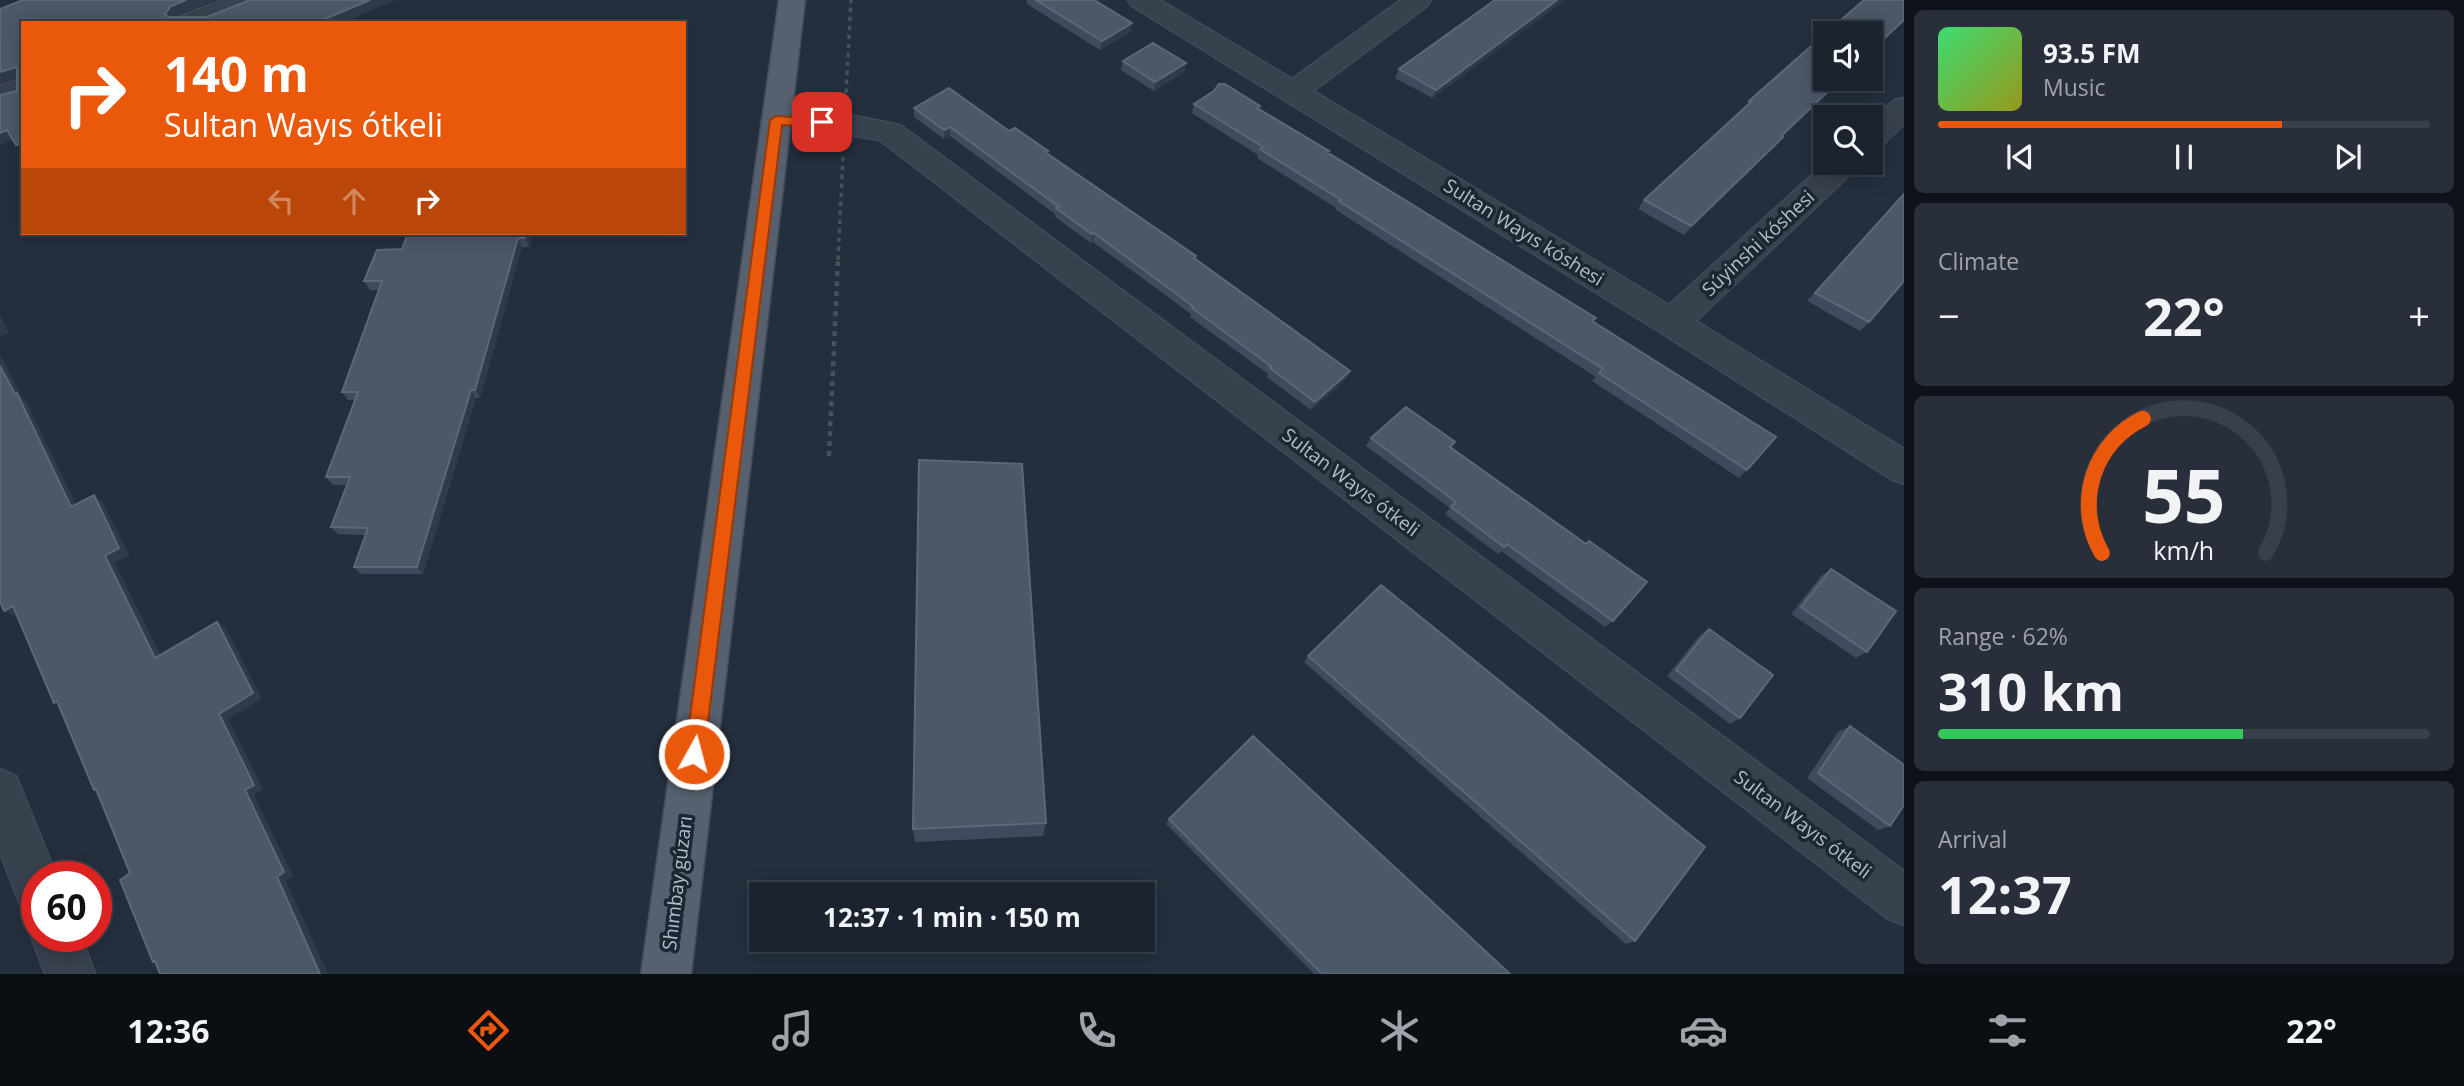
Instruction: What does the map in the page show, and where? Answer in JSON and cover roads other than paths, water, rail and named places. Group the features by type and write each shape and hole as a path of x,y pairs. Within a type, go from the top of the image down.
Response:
{"main road":[{"name":"Shımbay gúzarı","path":"666,974 792,0"}],"street":[{"path":"193,21 247,0"},
{"name":"Sultan Wayıs kóshesi","path":"1141,0 1294,91 1904,468"},
{"path":"1294,91 1418,0"},
{"path":"0,96 21,88"},
{"path":"1883,127 1904,107"},
{"name":"Sultan Wayıs ótkeli","path":"776,120 844,124 890,132 1904,901"},
{"name":"Súyinshi kóshesi","path":"1672,323 1831,175"},
{"path":"0,792 27,861"},
{"path":"62,952 70,974"}]}
